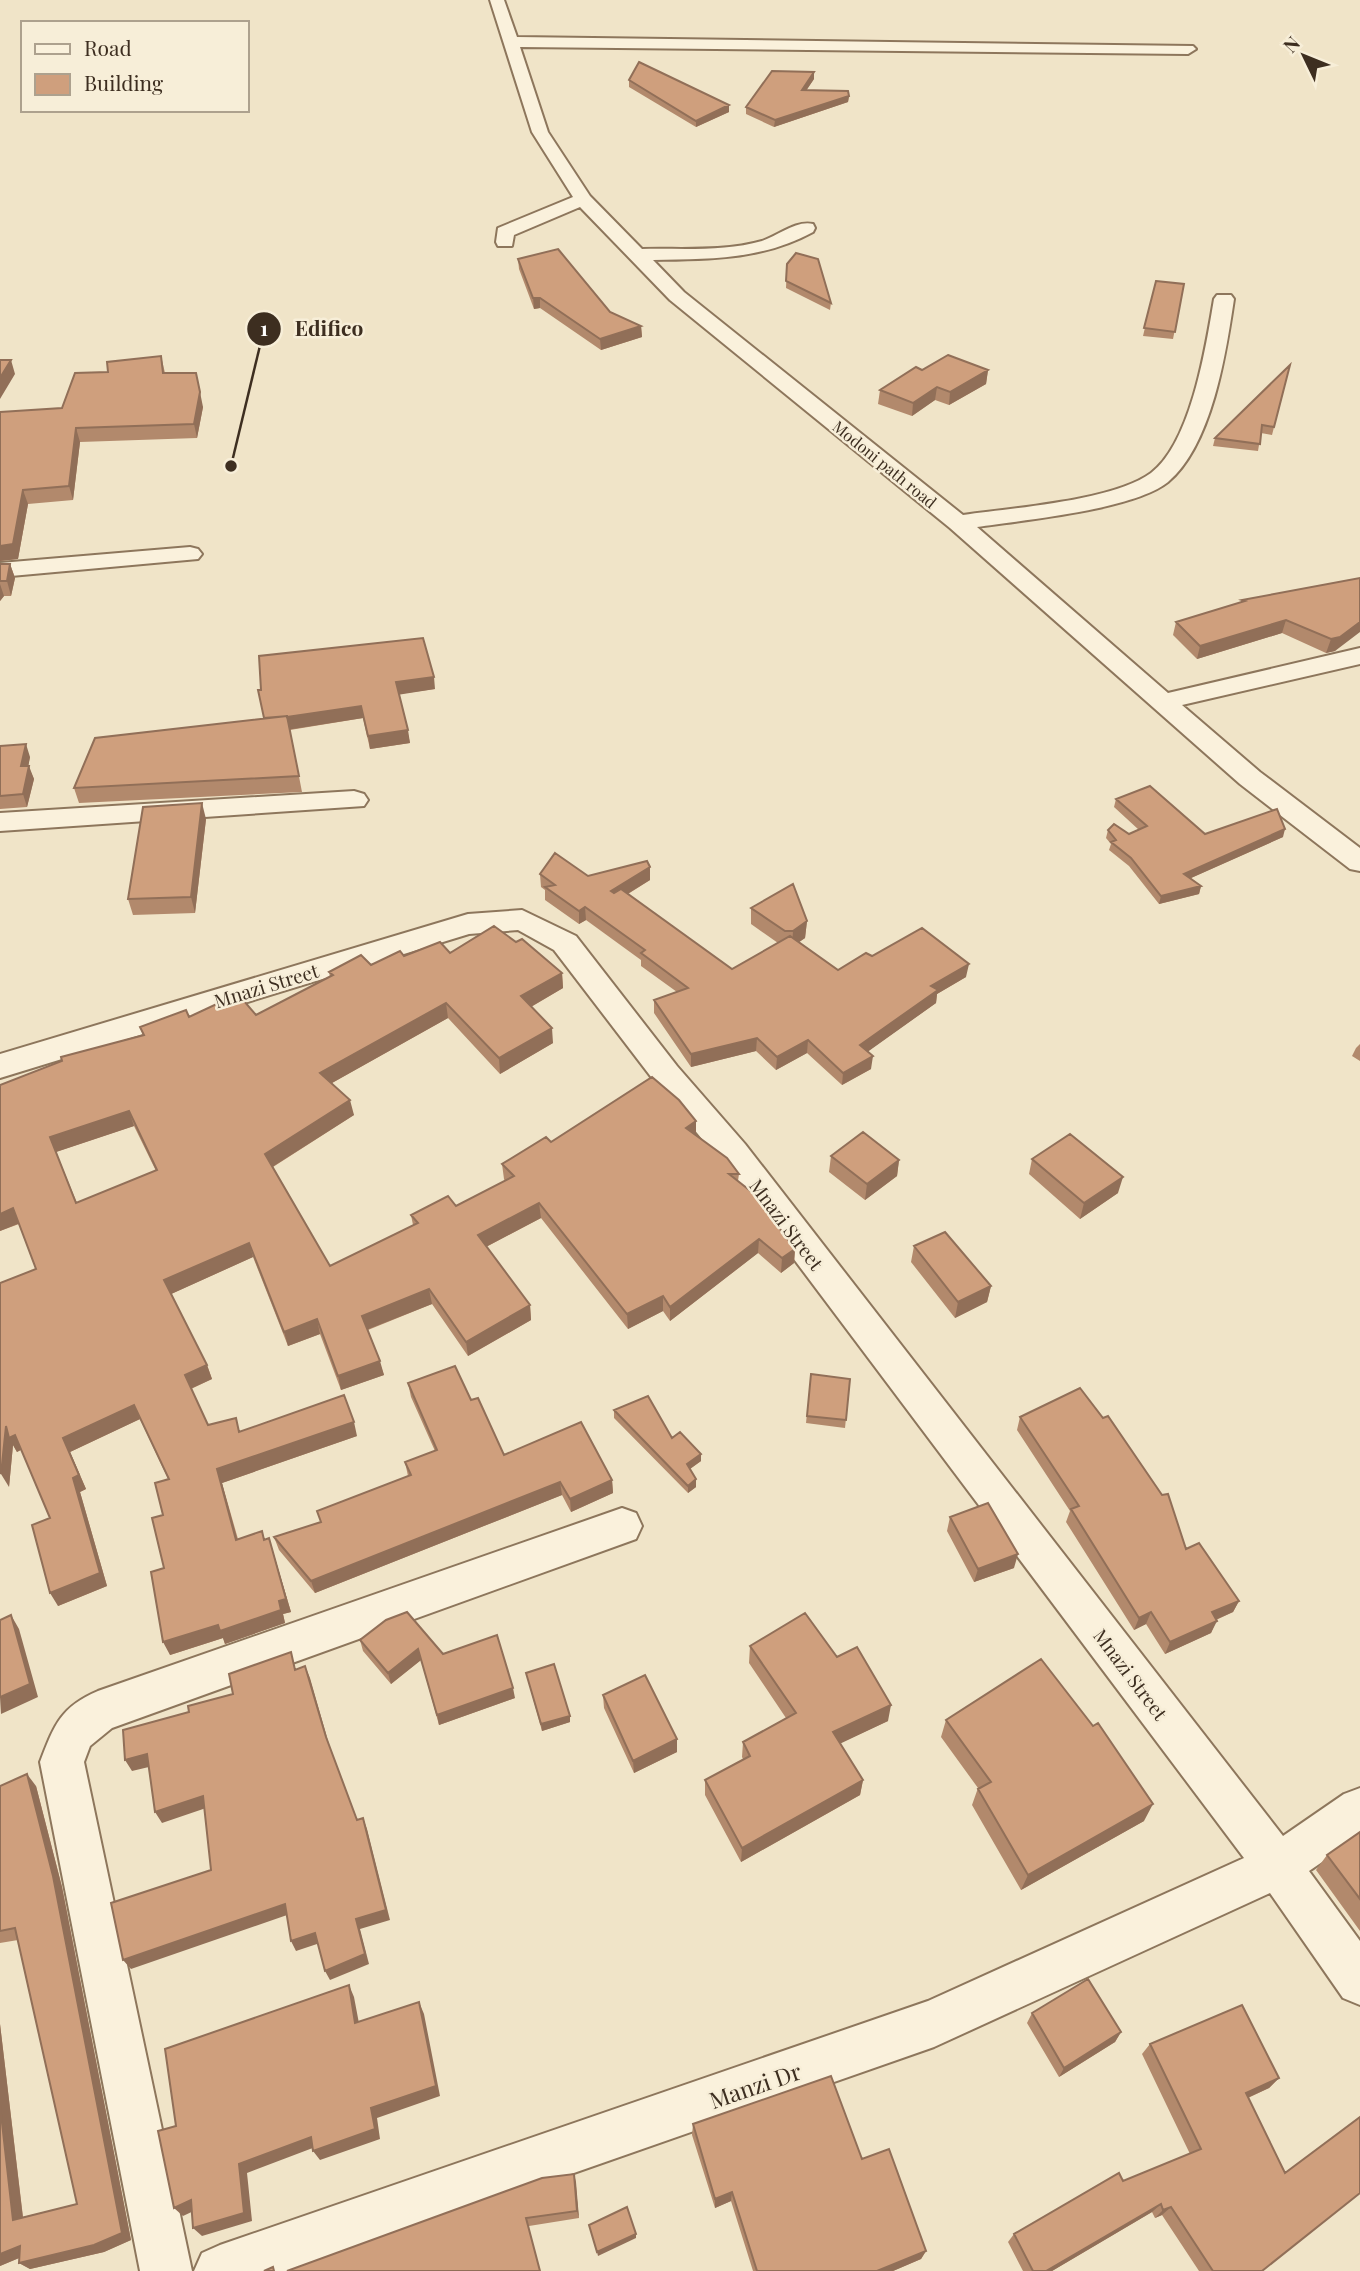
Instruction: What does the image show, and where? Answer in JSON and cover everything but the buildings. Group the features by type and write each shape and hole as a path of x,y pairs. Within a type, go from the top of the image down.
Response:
{"street":[{"name":"Modoni path road","path":"497,0 513,42 540,132 583,199 677,296 958,523 1250,778 1360,862"},
{"path":"513,42 1188,49"},
{"path":"505,242 505,232 516,225 583,199"},
{"path":"639,255 764,249 785,242 806,228"},
{"path":"958,523 1115,495 1159,479 1173,463 1191,426 1215,357 1224,299"},
{"path":"0,570 190,554"},
{"path":"1161,702 1360,656"},
{"path":"0,822 354,800"},
{"name":"Mnazi Street","path":"0,1066 468,924 522,920 565,943 666,1074 741,1164 1278,1866 1360,1981"},
{"path":"166,2271 62,1762 73,1732 98,1712 622,1526"},
{"name":"Manzi Dr","path":"220,2271 934,2023 1278,1866 1360,1810"}],"place":[{"name":"Edifico","path":"231,466"}]}
